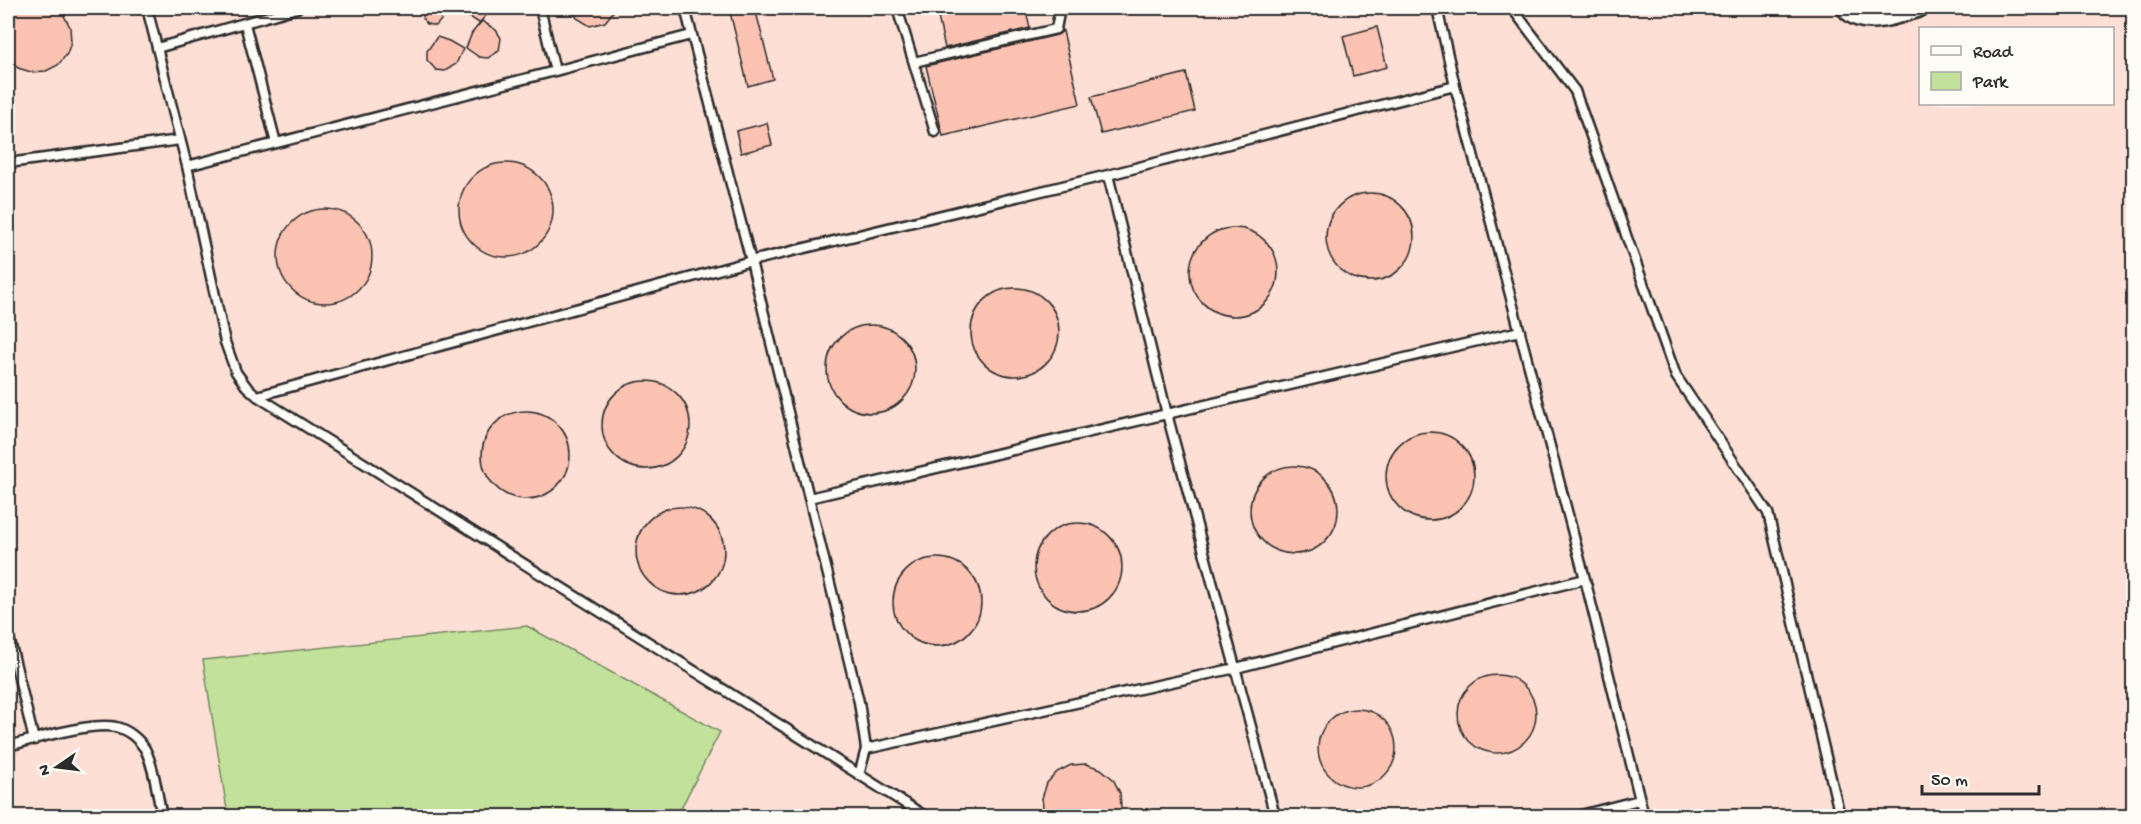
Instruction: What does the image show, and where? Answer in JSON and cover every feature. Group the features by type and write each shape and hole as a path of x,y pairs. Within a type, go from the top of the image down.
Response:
{"street":[{"path":"1845,8 1850,14 1863,19 1893,16 1920,8"}],"lane":[{"path":"147,8 187,166 225,342 236,372 246,386 257,396 925,816"},
{"path":"157,48 297,8"},
{"path":"540,8 555,71"},
{"path":"685,8 751,261 859,702 866,749 859,775"},
{"path":"897,8 935,132"},
{"path":"914,62 1056,29 1060,8"},
{"path":"1437,8 1455,86 1585,579 1644,816"},
{"path":"1512,8 1575,91 1676,376 1768,513 1840,816"},
{"path":"245,24 276,143"},
{"path":"187,166 691,35"},
{"path":"257,396 751,261 1108,175 1455,86"},
{"path":"8,163 180,140"},
{"path":"1108,175 1167,414 1275,816"},
{"path":"809,498 1520,331"},
{"path":"866,749 1236,668 1585,579"},
{"path":"8,633 34,740"},
{"path":"8,746 104,726 128,731 144,747 162,816"},
{"path":"1577,816 1640,800"}],"shaded area":[{"path":"8,8 2133,8 2133,816 8,816"}],"green space":[{"path":"527,626 720,732 677,816 228,816 203,660"}],"building":[{"path":"17,8 56,8 63,14 70,27 71,42 67,54 58,65 46,71 31,72 18,68 8,57 8,17"},
{"path":"422,8 444,8 441,20 436,26 427,24 423,19"},
{"path":"456,8 493,8 479,23"},
{"path":"571,8 616,8 605,22 590,26 577,18"},
{"path":"729,8 755,8 773,79 748,86"},
{"path":"980,8 1025,8 1030,28 945,48 938,17"},
{"path":"482,21 496,30 501,38 499,51 488,58 479,57 466,48 472,33"},
{"path":"1377,27 1387,67 1353,76 1343,36"},
{"path":"1063,31 1080,104 943,136 926,66 1057,35"},
{"path":"437,37 463,49 456,64 445,71 436,70 427,60 427,51"},
{"path":"1186,73 1195,111 1101,134 1091,97"},
{"path":"767,123 772,145 741,153 736,131"},
{"path":"506,163 524,167 539,177 549,192 553,210 549,228 539,243 524,253 506,257 488,253 473,243 463,228 459,210 463,192 473,177 488,167"},
{"path":"1370,193 1387,197 1401,206 1410,220 1414,237 1410,254 1401,268 1387,277 1370,281 1353,277 1339,268 1330,254 1326,237 1330,220 1339,206 1353,197"},
{"path":"325,209 343,213 358,223 368,238 372,256 368,274 358,289 343,299 325,303 307,299 292,289 282,274 278,256 282,238 292,223 307,213"},
{"path":"1234,228 1251,232 1265,241 1274,255 1278,272 1274,289 1265,303 1251,312 1234,316 1217,312 1203,303 1194,289 1190,272 1194,255 1203,241 1217,232"},
{"path":"1015,288 1032,292 1046,301 1055,315 1059,332 1055,349 1046,363 1032,372 1015,376 998,372 984,363 975,349 971,332 975,315 984,301 998,292"},
{"path":"871,325 888,329 902,338 911,352 915,369 911,386 902,400 888,409 871,413 854,409 840,400 831,386 827,369 831,352 840,338 854,329"},
{"path":"646,381 663,385 677,394 686,408 690,425 686,442 677,456 663,465 646,469 629,465 615,456 606,442 602,425 606,408 615,394 629,385"},
{"path":"526,411 543,415 557,424 566,438 570,455 566,472 557,486 543,495 526,499 509,495 495,486 486,472 482,455 486,438 495,424 509,415"},
{"path":"1430,432 1447,436 1461,445 1470,459 1474,476 1470,493 1461,507 1447,516 1430,520 1413,516 1399,507 1390,493 1386,476 1390,459 1399,445 1413,436"},
{"path":"1294,466 1311,470 1325,479 1334,493 1338,510 1334,527 1325,541 1311,550 1294,554 1277,550 1263,541 1254,527 1250,510 1254,493 1263,479 1277,470"},
{"path":"680,507 697,511 711,520 720,534 724,551 720,568 711,582 697,591 680,595 663,591 649,582 640,568 636,551 640,534 649,520 663,511"},
{"path":"1078,523 1095,527 1109,536 1118,550 1122,567 1118,584 1109,598 1095,607 1078,611 1061,607 1047,598 1038,584 1034,567 1038,550 1047,536 1061,527"},
{"path":"937,558 954,562 968,571 977,585 981,602 977,619 968,633 954,642 937,646 920,642 906,633 897,619 893,602 897,585 906,571 920,562"},
{"path":"1489,675 1505,675 1519,681 1530,692 1536,706 1536,722 1530,736 1519,747 1505,753 1489,753 1475,747 1464,736 1458,722 1458,706 1464,692 1475,681"},
{"path":"1349,709 1365,709 1379,715 1390,726 1396,740 1396,756 1390,770 1379,781 1365,787 1349,787 1335,781 1324,770 1318,756 1318,740 1324,726 1335,715"},
{"path":"1086,764 1101,769 1113,779 1120,793 1121,808 1118,816 1044,816 1042,798 1047,783 1057,772 1071,765"}]}
